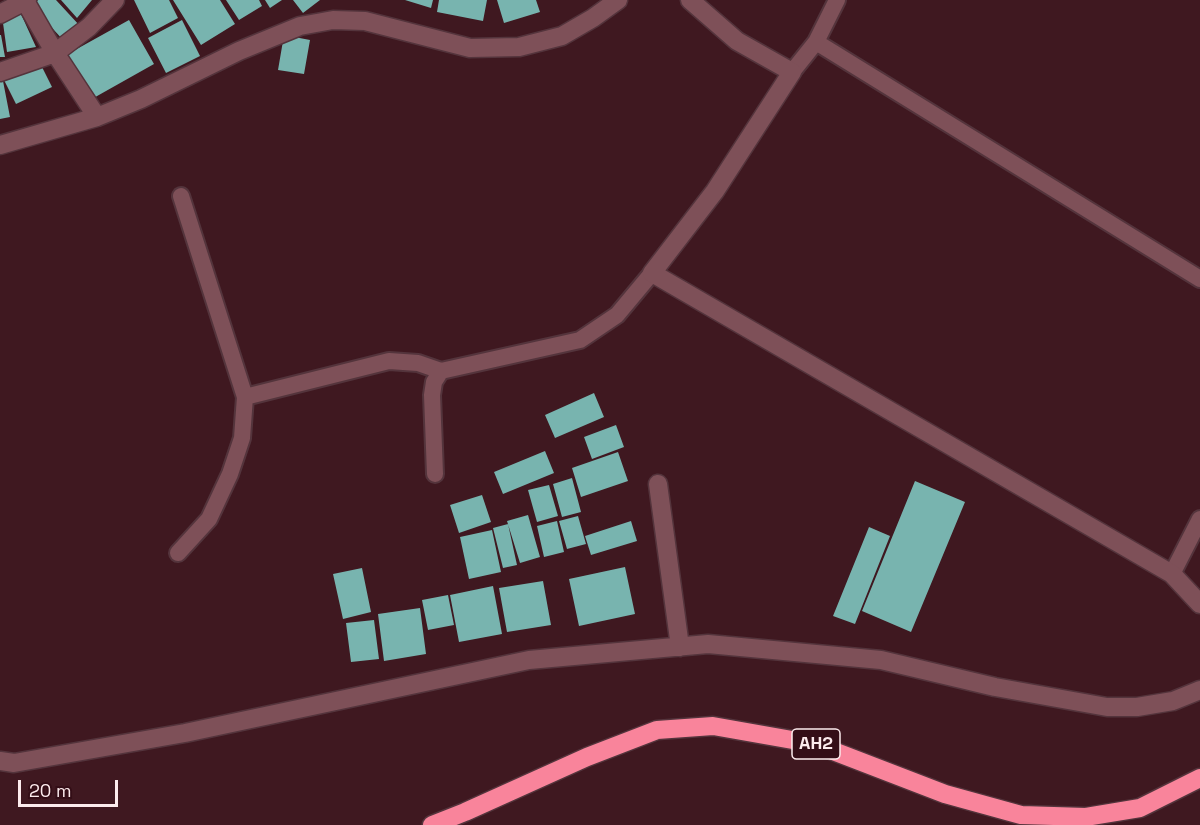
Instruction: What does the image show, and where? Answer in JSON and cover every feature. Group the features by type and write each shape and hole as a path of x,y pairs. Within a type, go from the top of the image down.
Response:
{"highway":[{"name":"AH2","path":"432,825 587,757 657,730 713,726 815,744 945,794 1021,815 1086,818 1140,808 1200,778"}],"street":[{"path":"0,72 55,53 89,27 115,0"},
{"path":"0,145 97,117 141,99 239,51 300,27 333,20 365,21 470,48 519,47 562,36 618,0"},
{"path":"690,0 736,41 792,72 715,191 652,273 1172,574 1200,604"},
{"path":"0,14 26,1 55,53 97,117"},
{"path":"658,484 680,647"},
{"path":"0,761 14,763 185,733 529,660 708,644 881,660 995,687 1107,707 1137,707 1173,701 1200,690"}],"lane":[{"path":"792,72 816,42 837,0"},
{"path":"816,42 1200,279"},
{"path":"178,553 209,519 231,474 242,438 245,396 181,196"},
{"path":"245,396 389,361 418,363 441,371 580,340 617,315 652,273"},
{"path":"435,474 432,395 434,382 441,371"},
{"path":"1172,574 1200,519"}],"building":[{"path":"38,0 56,0 80,26 64,41 32,6"},
{"path":"61,0 92,0 77,18"},
{"path":"134,0 169,0 178,18 150,33"},
{"path":"173,0 220,0 235,24 201,45"},
{"path":"226,0 259,0 262,6 239,20"},
{"path":"265,0 282,0 270,8"},
{"path":"293,0 320,0 303,13"},
{"path":"405,0 433,0 431,8"},
{"path":"439,0 487,0 483,21 437,12"},
{"path":"497,0 536,0 540,12 504,23"},
{"path":"21,14 36,47 7,52 3,23"},
{"path":"129,20 154,64 90,100 66,55"},
{"path":"182,20 200,56 166,73 148,38"},
{"path":"1,35 5,57 0,57"},
{"path":"284,35 310,40 304,74 278,70"},
{"path":"40,63 52,87 16,104 4,80"},
{"path":"0,81 3,81 10,117 0,119"},
{"path":"594,393 604,417 555,438 545,415"},
{"path":"616,425 624,447 592,459 584,437"},
{"path":"545,451 554,473 503,494 494,472"},
{"path":"618,452 628,481 581,497 572,468"},
{"path":"572,478 581,512 562,517 553,484"},
{"path":"915,481 965,502 911,632 862,611"},
{"path":"549,485 558,516 537,522 528,490"},
{"path":"482,495 491,522 459,533 450,505"},
{"path":"528,515 540,557 520,563 507,521"},
{"path":"578,516 586,544 567,549 559,521"},
{"path":"557,521 564,552 544,557 537,526"},
{"path":"631,521 637,541 591,555 585,536"},
{"path":"508,524 517,565 503,568 493,528"},
{"path":"869,527 890,536 855,624 833,616"},
{"path":"492,530 501,572 469,579 460,537"},
{"path":"625,567 635,614 579,626 569,579"},
{"path":"362,568 371,612 343,619 333,574"},
{"path":"543,581 551,625 507,632 499,588"},
{"path":"493,586 502,634 459,642 450,595"},
{"path":"448,595 454,625 428,630 422,600"},
{"path":"420,608 426,654 384,661 378,614"},
{"path":"374,620 379,659 351,662 346,623"}]}
